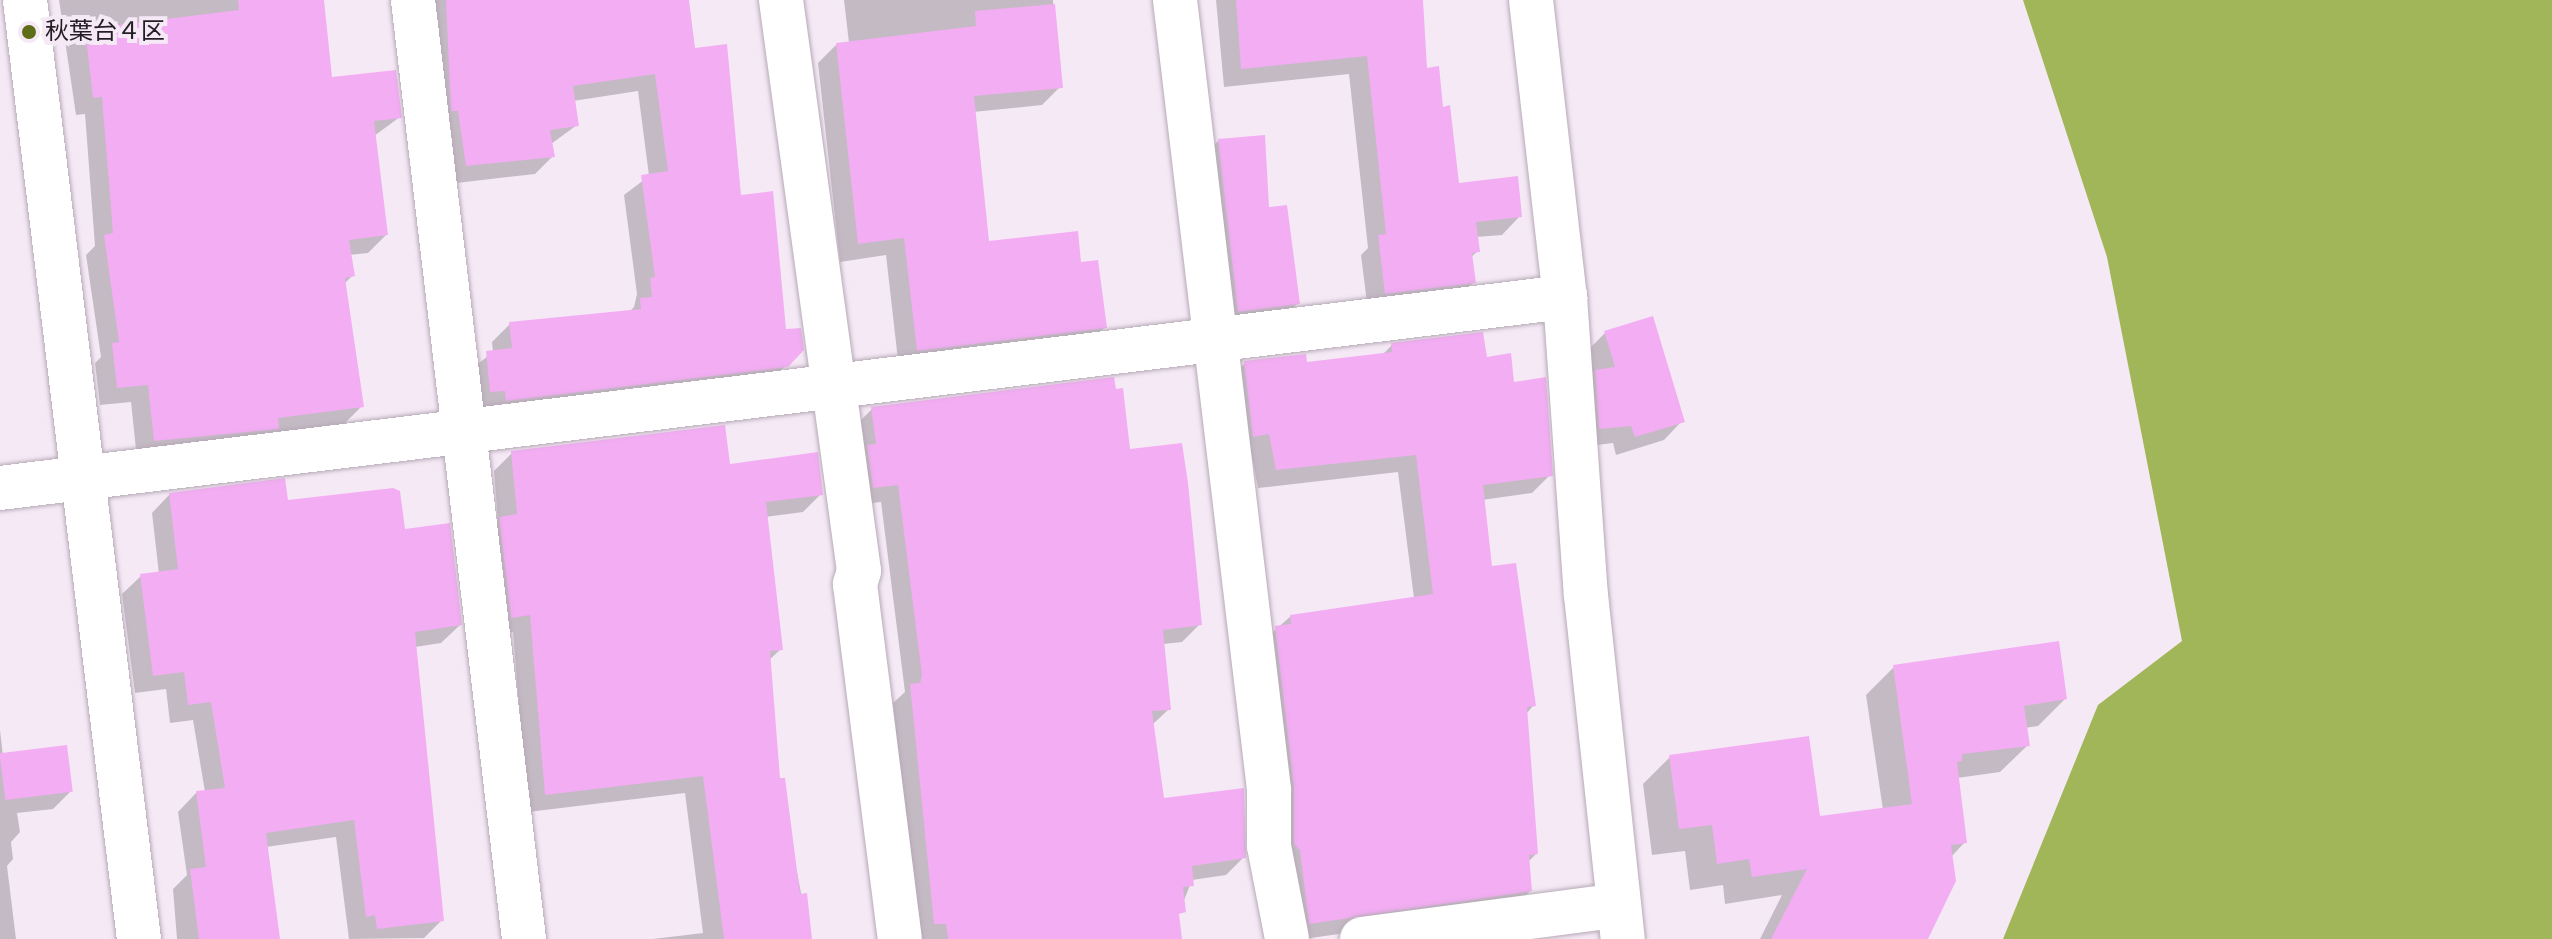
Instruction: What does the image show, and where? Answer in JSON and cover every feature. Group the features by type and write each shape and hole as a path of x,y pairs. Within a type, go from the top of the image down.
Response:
{"street":[{"path":"25,0 139,939"},
{"path":"413,0 524,939"},
{"path":"781,0 834,387 900,939"},
{"path":"1175,0 1269,790 1269,846 1287,939"},
{"path":"1362,939 1621,922 1586,595 1565,297 1531,0"},
{"path":"0,488 1565,297"}],"green space":[{"path":"2023,0 2552,0 2552,939 2003,939 2098,705 2182,641 2107,257"}],"building":[{"path":"238,0 324,0 332,77 396,70 402,118 374,121 388,235 349,240 355,276 345,278 364,407 278,418 279,429 154,441 148,385 117,388 112,343 119,342 104,235 113,233 102,97 93,98 85,29 239,10"},
{"path":"446,0 689,0 695,48 727,44 741,195 773,191 786,329 801,328 804,350 788,367 506,401 505,391 490,392 486,351 512,348 509,322 641,309 640,298 652,297 650,278 655,277 641,175 668,171 655,74 573,86 579,126 550,130 555,157 466,166 458,111 451,111"},
{"path":"1236,0 1423,0 1427,68 1439,66 1443,107 1450,105 1459,183 1518,176 1522,217 1476,222 1480,252 1472,253 1476,283 1385,294 1378,235 1386,234 1367,56 1241,69"},
{"path":"1055,4 1063,88 974,96 989,241 1078,231 1081,262 1098,260 1107,328 917,351 904,238 858,244 836,43 976,26 975,11"},
{"path":"1265,135 1269,207 1287,205 1300,304 1238,312 1218,139"},
{"path":"1653,316 1685,422 1635,437 1631,426 1599,429 1595,370 1615,367 1604,331"},
{"path":"1483,332 1487,357 1511,353 1514,382 1546,377 1553,476 1483,485 1492,566 1516,563 1536,706 1527,707 1538,854 1529,855 1532,891 1309,924 1300,850 1294,844 1294,787 1275,626 1291,624 1290,615 1433,594 1416,455 1276,470 1269,434 1253,437 1244,361 1306,354 1307,362 1392,352 1391,343"},
{"path":"1114,377 1116,389 1123,388 1130,449 1182,443 1188,483 1202,625 1163,630 1171,710 1152,711 1164,798 1244,788 1246,858 1192,866 1194,886 1183,887 1186,912 1179,914 1182,939 948,939 946,924 934,924 910,684 920,683 922,675 898,485 873,488 867,445 876,444 871,407"},
{"path":"725,425 730,464 818,452 823,495 766,502 783,650 770,651 780,778 785,778 800,894 807,893 812,939 724,939 703,776 545,795 530,615 511,618 499,517 517,514 511,451"},
{"path":"285,478 288,500 393,488 400,491 405,529 450,523 462,625 415,632 444,921 377,929 375,915 366,917 354,820 266,833 280,939 199,939 190,869 206,867 196,791 225,788 211,702 188,705 184,672 153,676 140,574 178,569 169,493"},
{"path":"2059,641 2067,699 2024,706 2030,746 1962,754 1962,761 1957,762 1967,843 1951,845 1956,881 1928,939 1771,939 1807,869 1752,877 1749,859 1717,864 1712,825 1679,829 1669,755 1809,736 1820,816 1912,804 1893,665"},
{"path":"67,745 73,792 5,800 0,753"}],"place":[{"name":"秋葉台４区","path":"29,32"}]}
